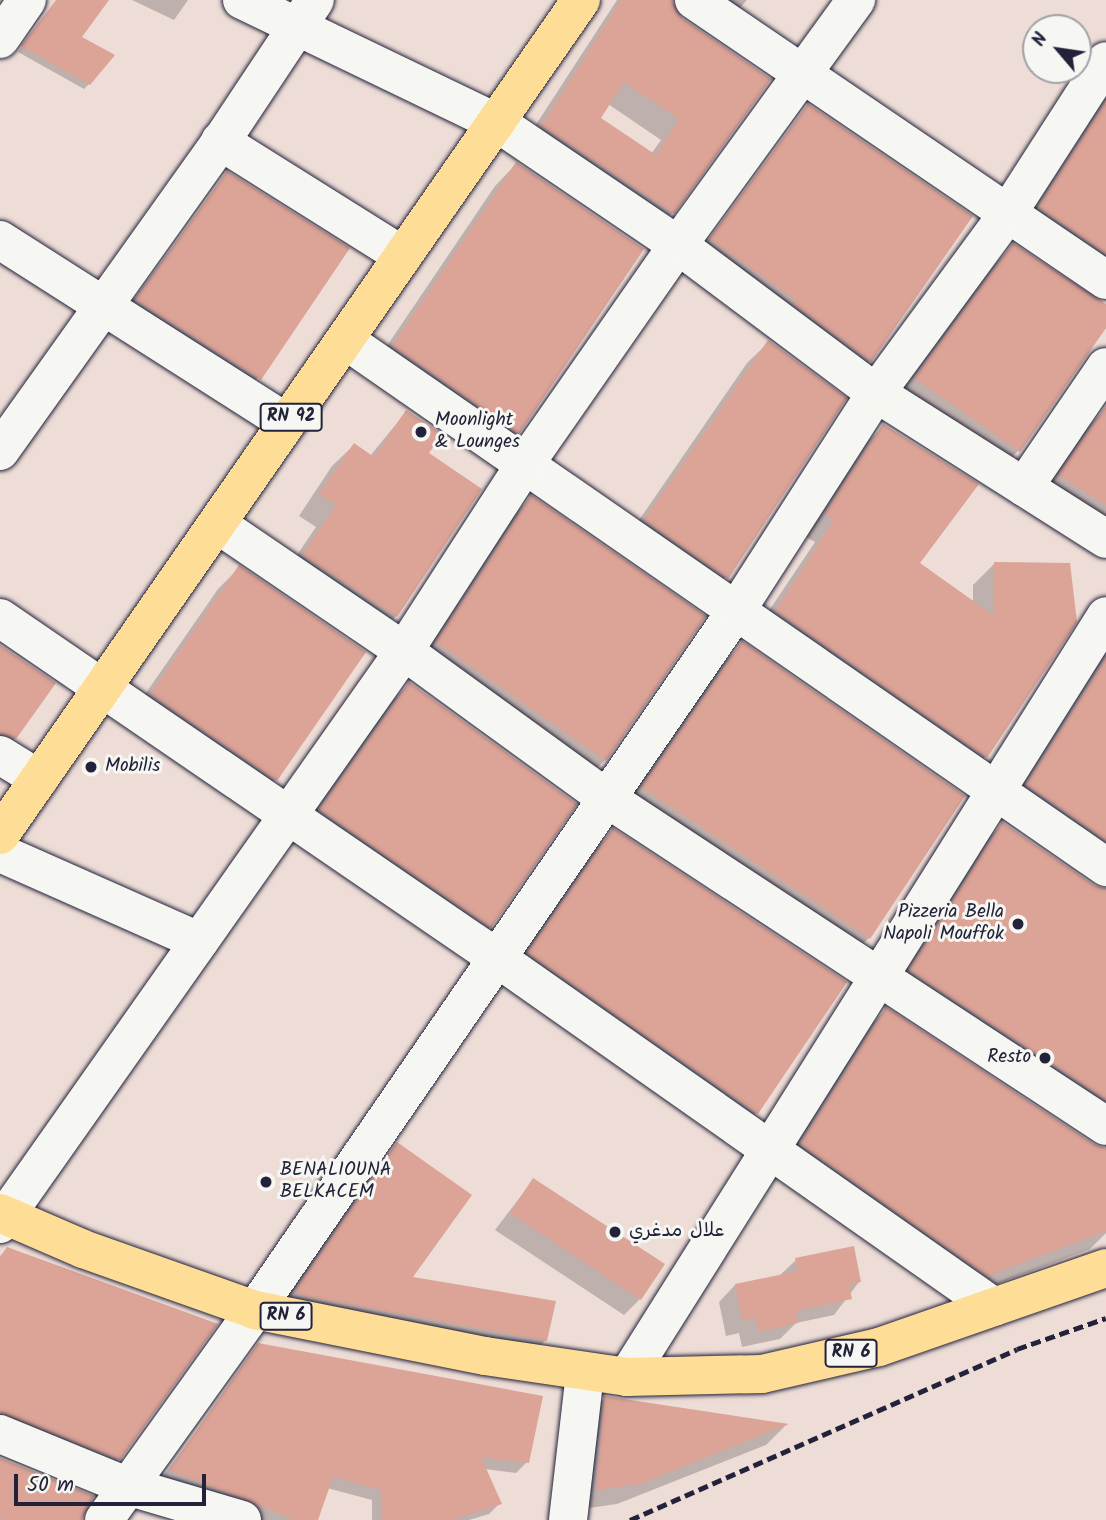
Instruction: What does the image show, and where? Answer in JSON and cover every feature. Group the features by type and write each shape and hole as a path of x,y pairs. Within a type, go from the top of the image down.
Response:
{"main road":[{"name":"RN 92","path":"0,835 581,0"},
{"name":"RN 6","path":"2,1218 83,1250 255,1310 627,1377 762,1374 879,1346 1106,1268"}],"street":[{"path":"0,38 27,0"},
{"path":"242,0 306,14 496,122 677,245 876,393 1106,539"},
{"path":"694,0 800,76 1006,216 1106,280"},
{"path":"2,1218 404,651 525,464 677,245 856,0"},
{"path":"0,451 220,141 306,14"},
{"path":"104,1520 255,1310 605,797 736,611 876,393 1006,216 1106,61"},
{"path":"220,141 403,256"},
{"path":"0,240 287,423"},
{"path":"345,340 1106,867"},
{"path":"1024,487 1106,367"},
{"path":"217,524 404,651 605,797 875,979 1106,1126"},
{"path":"627,1377 767,1150 1106,616"},
{"path":"0,618 101,690 497,958 994,1307"},
{"path":"0,755 38,779"},
{"path":"0,853 199,942"},
{"path":"557,1517 585,1371"},
{"path":"0,1434 127,1486 242,1520"}],"building":[{"path":"56,0 109,0 82,37 115,55 90,85 21,46"},
{"path":"621,0 672,0 682,18 771,79 674,214 541,126","holes":["624,82 679,119 656,155 601,118"]},
{"path":"1106,101 1106,254 1038,207"},
{"path":"808,104 973,216 871,362 793,304 796,300 709,239"},
{"path":"516,162 644,249 519,434 392,346"},
{"path":"227,171 350,248 261,380 135,300"},
{"path":"1013,243 1106,304 1106,328 1020,452 914,378"},
{"path":"768,340 847,398 728,579 644,520"},
{"path":"1106,406 1106,505 1058,475"},
{"path":"406,410 442,434 429,453 482,489 397,617 302,555 336,505 319,494 354,443 374,457"},
{"path":"883,424 979,484 920,563 993,615 994,562 1070,563 1077,622 987,758 775,611 834,520 824,514"},
{"path":"531,495 706,616 606,761 436,642"},
{"path":"239,565 366,652 277,781 150,694"},
{"path":"742,641 965,796 870,939 641,787"},
{"path":"0,645 56,683 16,739 0,733"},
{"path":"1106,658 1106,840 1026,785"},
{"path":"409,682 577,804 491,928 319,810"},
{"name":"Pizzeria Bella Napoli Mouffok","path":"1002,822 1094,885 1106,889 1106,1100 909,970"},
{"path":"613,828 847,982 758,1114 527,953"},
{"path":"886,1007 1094,1144 1106,1148 1106,1231 987,1276 800,1144"},
{"path":"397,1142 472,1195 413,1277 556,1301 547,1341 303,1296 295,1290"},
{"path":"533,1178 665,1264 641,1300 510,1213"},
{"path":"854,1246 861,1282 849,1285 852,1299 796,1311 798,1323 758,1332 755,1318 742,1320 735,1284 798,1271 795,1258"},
{"path":"7,1247 218,1324 120,1460 0,1413 0,1257"},
{"path":"258,1343 543,1396 529,1463 481,1457 502,1504 451,1520 382,1520 382,1490 333,1477 318,1520 295,1520 169,1470"},
{"path":"604,1396 789,1424 640,1484 596,1490"},
{"path":"0,1458 94,1496 82,1520 0,1520"}],"railway":[{"path":"630,1520 1017,1349 1106,1318"}],"place":[{"name":"Moonlight & Lounges","path":"421,432"},
{"name":"Mobilis","path":"91,767"},
{"name":"Pizzeria Bella Napoli Mouffok","path":"1018,924"},
{"name":"Resto","path":"1045,1058"},
{"name":"BENALIOUNA BELKACEM","path":"266,1182"},
{"name":"علال مدغري","path":"615,1232"}]}
